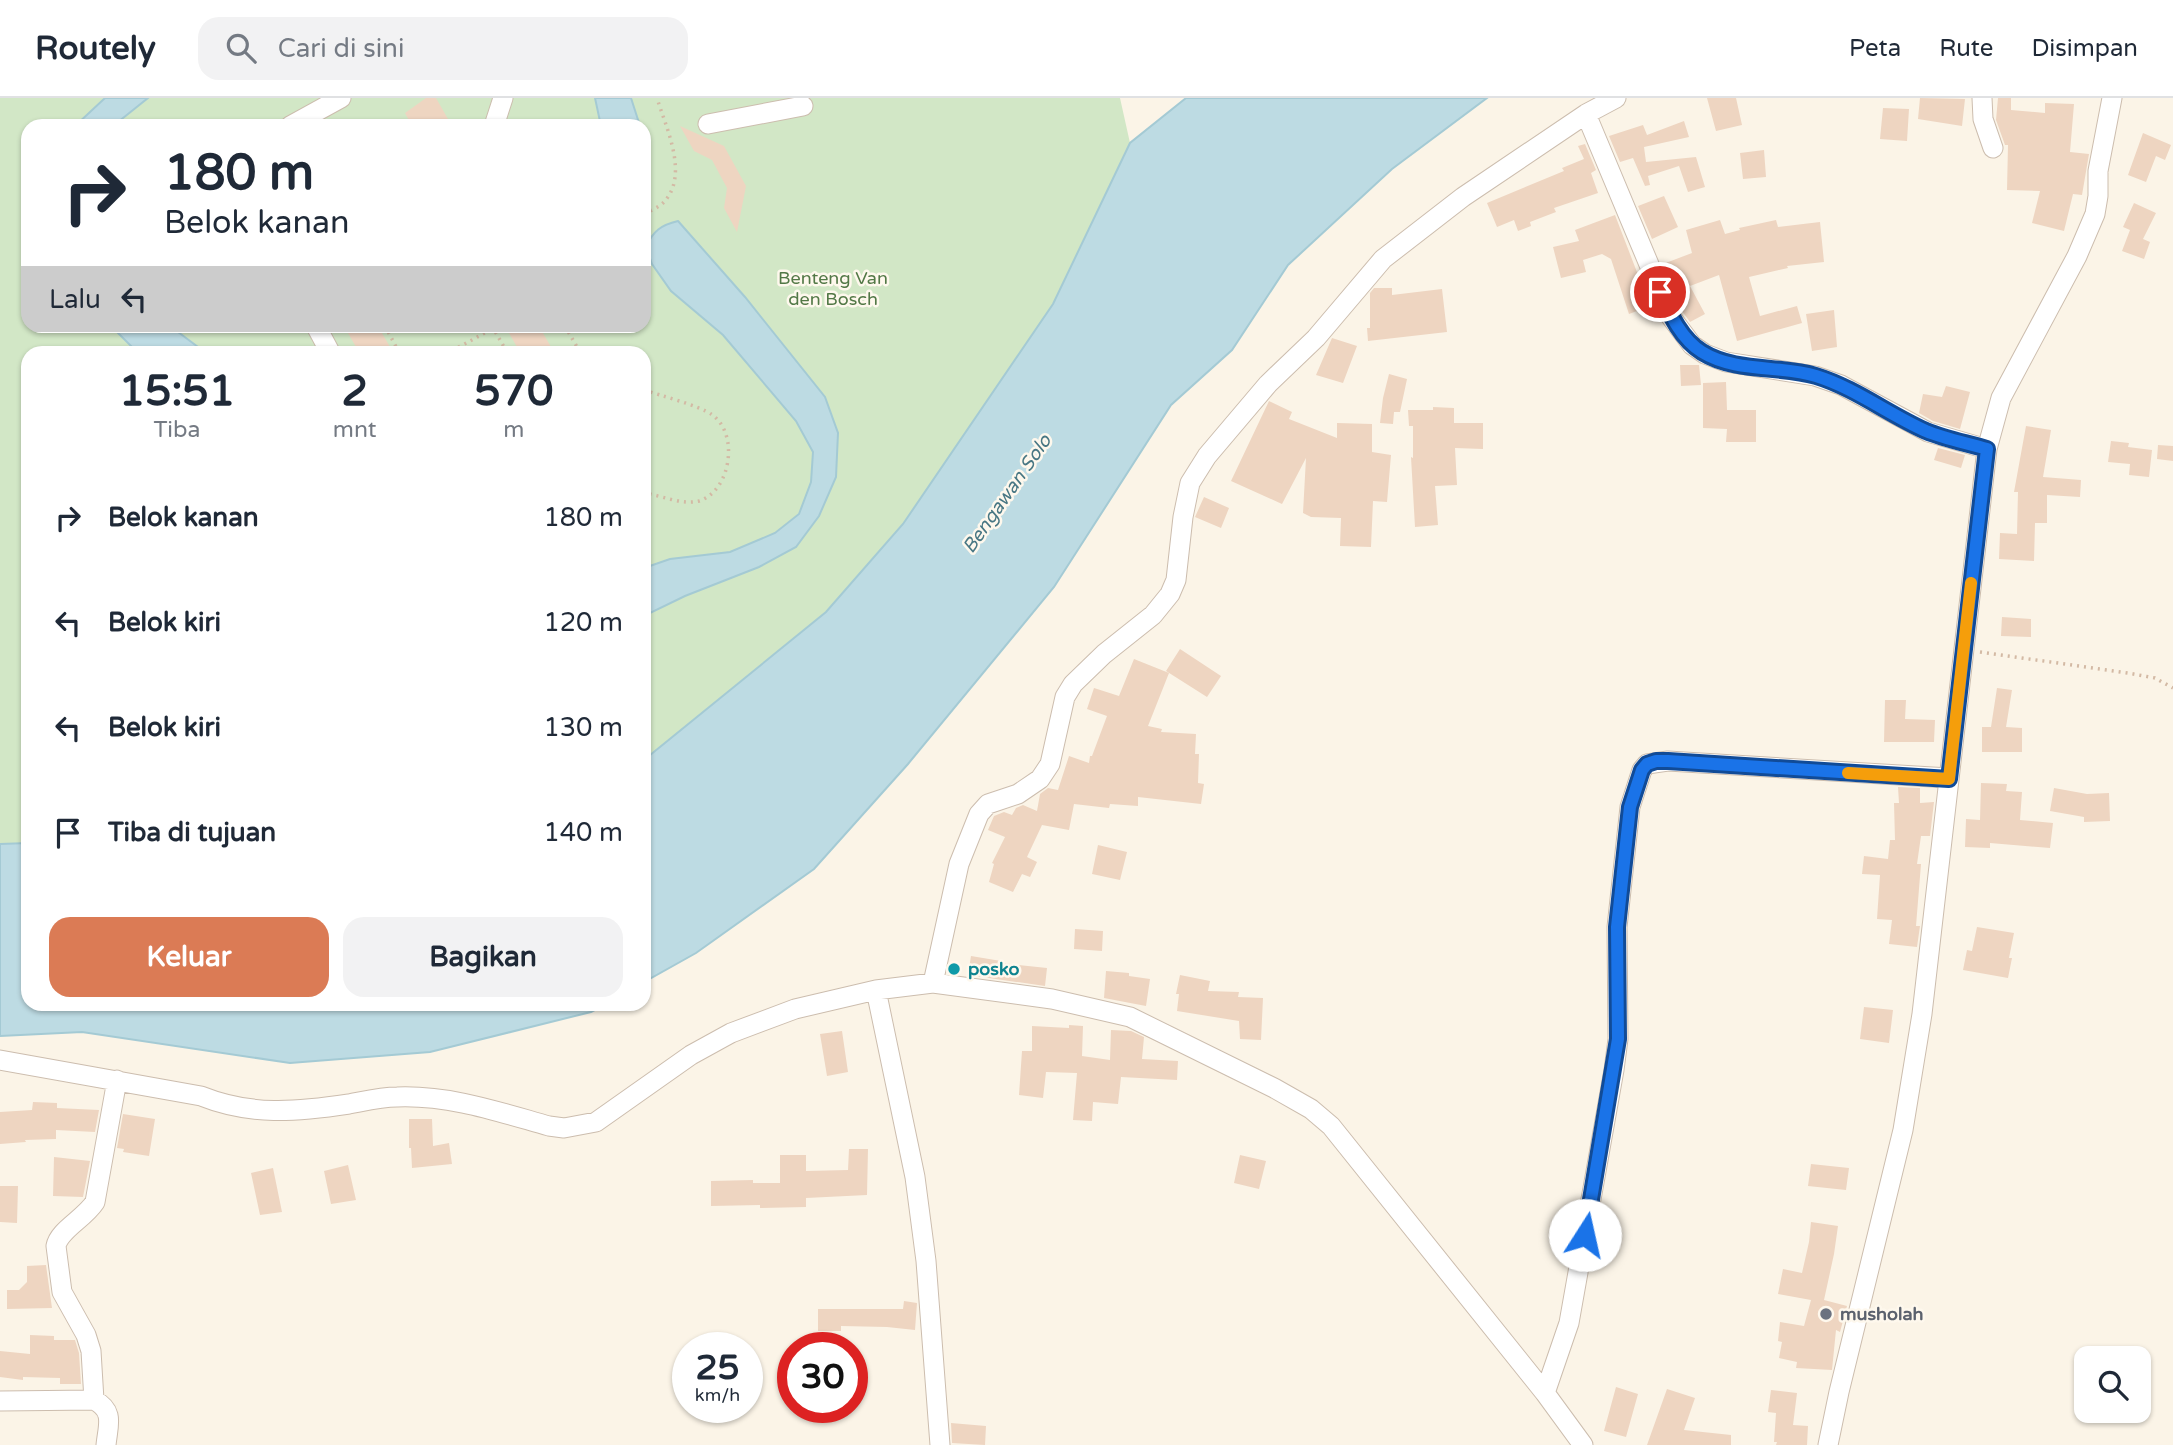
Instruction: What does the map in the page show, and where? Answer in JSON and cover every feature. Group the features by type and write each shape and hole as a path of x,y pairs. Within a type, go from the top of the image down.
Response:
{"street":[{"path":"303,119 341,98"},
{"path":"496,119 503,98"},
{"path":"933,983 959,864 979,814 988,804 1018,794 1040,779 1050,764 1065,697 1073,684 1104,654 1153,615 1170,594 1176,580 1190,483 1207,456 1268,384 1316,338 1383,259 1463,197 1586,114 1616,98"},
{"path":"1982,98 1983,119 1993,148"},
{"path":"1828,1445 1903,1130 1927,975 1987,449 2001,398 2077,256 2095,214 2098,171 2112,98"},
{"path":"708,124 743,107 803,106"},
{"path":"1586,114 1671,317 1692,345 1705,354 1726,362 1815,376 1841,385 1928,432 1987,449"},
{"path":"1545,1393 1569,1323 1614,1070 1618,1039 1617,927 1630,807 1642,770 1647,764 1668,761 1949,779"},
{"path":"0,1060 201,1096 224,1105 249,1110 314,1109 394,1097 424,1097 480,1106 564,1128 583,1126 606,1117 691,1055 731,1033 795,1009 876,990 933,983 1052,999 1130,1017 1176,1038 1311,1109 1331,1126 1545,1393 1583,1445"},
{"path":"876,990 915,1177 926,1261 940,1445"},
{"path":"94,1400 91,1351 86,1335 62,1292 56,1246 57,1239 86,1215 95,1202 117,1080"},
{"path":"0,1401 94,1400 108,1410 106,1445"}],"path":[{"path":"651,210 663,203 675,180 674,156 657,98"},
{"path":"460,346 483,333"},
{"path":"651,392 711,413 729,440 729,456 724,475 713,491 700,500 682,501 651,494"},
{"path":"1963,650 2128,673 2155,678 2173,688"}],"green space":[{"name":"Benteng Van den Bosch","path":"0,98 1120,98 1130,143 1053,304 903,524 826,612 651,754 651,346 21,346 21,843 0,844"}],"water":[{"path":"105,98 148,98 122,119 82,119"},
{"path":"595,98 631,98 638,119 600,119"},
{"name":"Bengawan Solo","path":"1186,98 1487,98 1392,169 1288,265 1232,350 1171,405 1054,587 908,764 814,869 696,953 651,978 651,754 826,612 903,524 1053,304 1130,143"},
{"path":"678,221 745,297 825,397 838,433 836,477 819,516 796,547 759,567 651,613 651,566 670,559 730,552 775,533 799,514 811,482 813,452 796,421 723,335 671,291 652,264 651,238 667,224"},
{"path":"118,333 179,333 197,346 131,346"},
{"path":"21,843 21,1011 593,1011 430,1052 290,1063 82,1032 0,1036 0,844"}],"building":[{"path":"426,98 436,98 448,119 408,119 405,113"},
{"path":"1707,98 1736,98 1742,125 1716,131"},
{"path":"1920,98 1965,99 1962,126 1918,119"},
{"path":"1998,98 2011,98 2011,110 2045,113 2045,103 2074,104 2070,152 2089,154 2082,195 2073,194 2064,231 2032,223 2040,191 2007,190 2008,145 2005,145 1996,120"},
{"path":"1883,108 1909,109 1907,141 1880,139"},
{"path":"1684,121 1689,137 1644,147 1646,162 1696,157 1705,187 1688,192 1679,166 1648,176 1650,185 1645,186 1633,158 1620,162 1609,136 1643,125 1647,135"},
{"path":"680,126 724,146 746,186 737,232 724,208 727,188 712,160 694,151"},
{"path":"2143,133 2171,145 2165,160 2156,156 2146,182 2128,175"},
{"path":"1585,144 1596,170 1591,173 1598,193 1554,208 1556,212 1530,222 1531,226 1518,231 1514,220 1497,227 1487,203 1564,171 1562,168 1584,159 1578,146"},
{"path":"1764,150 1766,177 1743,179 1740,153"},
{"path":"1664,196 1678,227 1652,239 1638,206"},
{"path":"2134,203 2156,213 2143,239 2150,242 2144,259 2122,251 2130,230 2123,227"},
{"path":"1615,215 1650,306 1629,314 1611,259 1602,254 1583,260 1586,272 1561,278 1553,247 1579,241 1575,230"},
{"path":"1720,220 1725,234 1776,220 1778,227 1820,222 1824,262 1787,266 1788,268 1749,277 1760,316 1797,306 1802,323 1737,341 1719,275 1690,286 1705,314 1690,322 1682,311 1663,264 1692,253 1686,230"},
{"path":"1374,288 1392,288 1392,295 1442,289 1447,332 1368,341 1370,293"},
{"path":"1834,310 1837,347 1812,351 1806,314"},
{"path":"348,333 382,333 389,346 355,346"},
{"path":"509,333 543,333 550,346 516,346"},
{"path":"1332,338 1357,346 1343,383 1316,375"},
{"path":"1680,365 1699,365 1701,385 1681,386"},
{"path":"1389,374 1407,379 1400,412 1394,412 1393,424 1380,423"},
{"path":"1726,382 1727,410 1756,410 1756,442 1726,442 1727,429 1703,428 1703,383"},
{"path":"1946,386 1970,392 1960,429 1933,421 1919,413 1923,394 1942,397"},
{"path":"1269,401 1292,412 1289,419 1337,438 1337,423 1372,424 1372,452 1391,455 1387,502 1373,501 1371,547 1340,546 1341,518 1311,517 1303,513 1306,458 1282,504 1231,481"},
{"path":"1433,407 1454,408 1454,423 1483,423 1483,449 1455,448 1457,485 1435,486 1438,525 1415,527 1411,457 1413,458 1413,426 1409,426 1408,410 1433,410"},
{"path":"2026,426 2051,430 2043,477 2081,480 2080,497 2047,495 2047,523 2035,523 2034,561 1999,559 2000,533 2017,534 2018,492 2014,492"},
{"path":"2111,441 2129,443 2128,447 2152,450 2149,477 2129,475 2130,464 2108,462"},
{"path":"2158,445 2173,446 2173,461 2157,459"},
{"path":"1938,448 1965,455 1961,468 1934,460"},
{"path":"1204,497 1229,508 1221,528 1195,517"},
{"path":"2002,617 2031,619 2031,637 2001,636"},
{"path":"1180,649 1221,676 1207,697 1166,671"},
{"path":"1134,659 1169,673 1148,726 1162,729 1161,732 1196,734 1195,754 1199,754 1198,783 1204,784 1201,804 1138,797 1138,806 1110,804 1109,808 1074,804 1069,830 1042,825 1027,857 1037,862 1030,877 1022,874 1013,892 989,882 994,864 992,863 1005,837 988,830 994,816 1004,812 1012,815 1016,808 1023,805 1037,811 1040,794 1048,788 1058,790 1069,756 1089,763 1107,716 1087,709 1094,688 1119,696"},
{"path":"1997,688 2012,690 2006,727 2022,728 2022,752 1982,752 1982,727 1991,727"},
{"path":"1885,700 1906,700 1905,719 1935,720 1934,742 1884,742"},
{"path":"1981,783 2007,784 2006,791 2022,792 2020,820 2053,823 2050,848 1990,843 1990,848 1965,847 1966,819 1980,820"},
{"path":"1898,787 1920,788 1920,803 1934,802 1930,836 1921,836 1917,864 1921,864 1917,947 1889,944 1892,920 1877,919 1880,875 1862,874 1864,856 1888,859 1890,840 1895,840 1894,803 1899,803"},
{"path":"2054,788 2087,794 2109,793 2110,821 2084,822 2084,817 2050,811"},
{"path":"1098,845 1127,852 1120,880 1092,874"},
{"path":"1977,927 2014,933 2008,978 1963,970 1967,950 1972,951"},
{"path":"1075,929 1103,931 1102,951 1074,949"},
{"path":"971,956 1001,963 1047,968 1045,986 968,975"},
{"path":"1106,971 1129,973 1129,976 1150,979 1146,1006 1104,998"},
{"path":"1180,975 1210,981 1208,991 1239,992 1238,997 1263,998 1261,1040 1240,1039 1239,1021 1177,1011 1179,994 1176,994"},
{"path":"1864,1007 1893,1010 1889,1043 1860,1039"},
{"path":"1069,1025 1083,1026 1082,1056 1110,1060 1111,1030 1131,1031 1144,1037 1142,1059 1178,1061 1177,1080 1121,1077 1118,1104 1093,1102 1092,1121 1073,1120 1077,1073 1046,1072 1043,1098 1019,1095 1022,1051 1032,1051 1032,1026 1069,1028"},
{"path":"842,1031 848,1072 827,1076 820,1034"},
{"path":"33,1102 57,1103 57,1108 99,1110 95,1132 56,1130 56,1139 0,1144 0,1112 32,1110"},
{"path":"123,1114 155,1119 149,1156 123,1152 124,1149 117,1148"},
{"path":"409,1119 432,1119 433,1146 449,1143 452,1164 412,1168"},
{"path":"849,1149 868,1149 867,1195 806,1198 806,1207 711,1206 711,1181 753,1180 753,1183 780,1183 780,1155 806,1155 806,1171 848,1170"},
{"path":"1240,1155 1266,1161 1259,1189 1234,1183"},
{"path":"54,1157 90,1161 83,1197 53,1196"},
{"path":"1811,1164 1849,1168 1846,1190 1808,1186"},
{"path":"348,1165 356,1200 331,1204 324,1171"},
{"path":"273,1168 282,1212 260,1215 251,1173"},
{"path":"0,1186 18,1186 17,1223 0,1222"},
{"path":"1811,1222 1838,1226 1824,1300 1847,1306 1840,1332 1836,1330 1832,1370 1796,1368 1797,1362 1779,1358 1782,1342 1778,1341 1780,1322 1804,1326 1811,1300 1778,1294 1783,1269 1802,1273"},
{"path":"46,1265 52,1308 7,1309 7,1290 19,1290 27,1282 27,1266"},
{"path":"904,1301 917,1303 915,1330 841,1326 841,1331 818,1331 818,1309 903,1309"},
{"path":"30,1335 54,1336 54,1340 75,1340 79,1353 81,1384 60,1384 60,1378 23,1377 23,1380 0,1377 0,1351 30,1354"},
{"path":"1616,1387 1638,1394 1626,1437 1604,1431"},
{"path":"1667,1389 1695,1398 1684,1430 1731,1435 1731,1445 1647,1445"},
{"path":"1771,1390 1797,1393 1793,1425 1808,1426 1807,1445 1776,1445 1777,1442 1774,1442 1776,1413 1768,1412"},
{"path":"951,1423 986,1426 985,1445 952,1443"}],"slow traffic":[{"path":"1848,773 1949,779 1971,583"}],"place":[{"name":"posko","path":"954,969"},
{"name":"musholah","path":"1826,1314"}],"route":[{"path":"1585,1235 1618,1039 1617,927 1630,807 1642,770 1647,764 1668,761 1949,779 1987,449 1928,432 1841,385 1815,376 1791,370 1726,362 1705,354 1692,345 1671,317 1660,292"}]}
